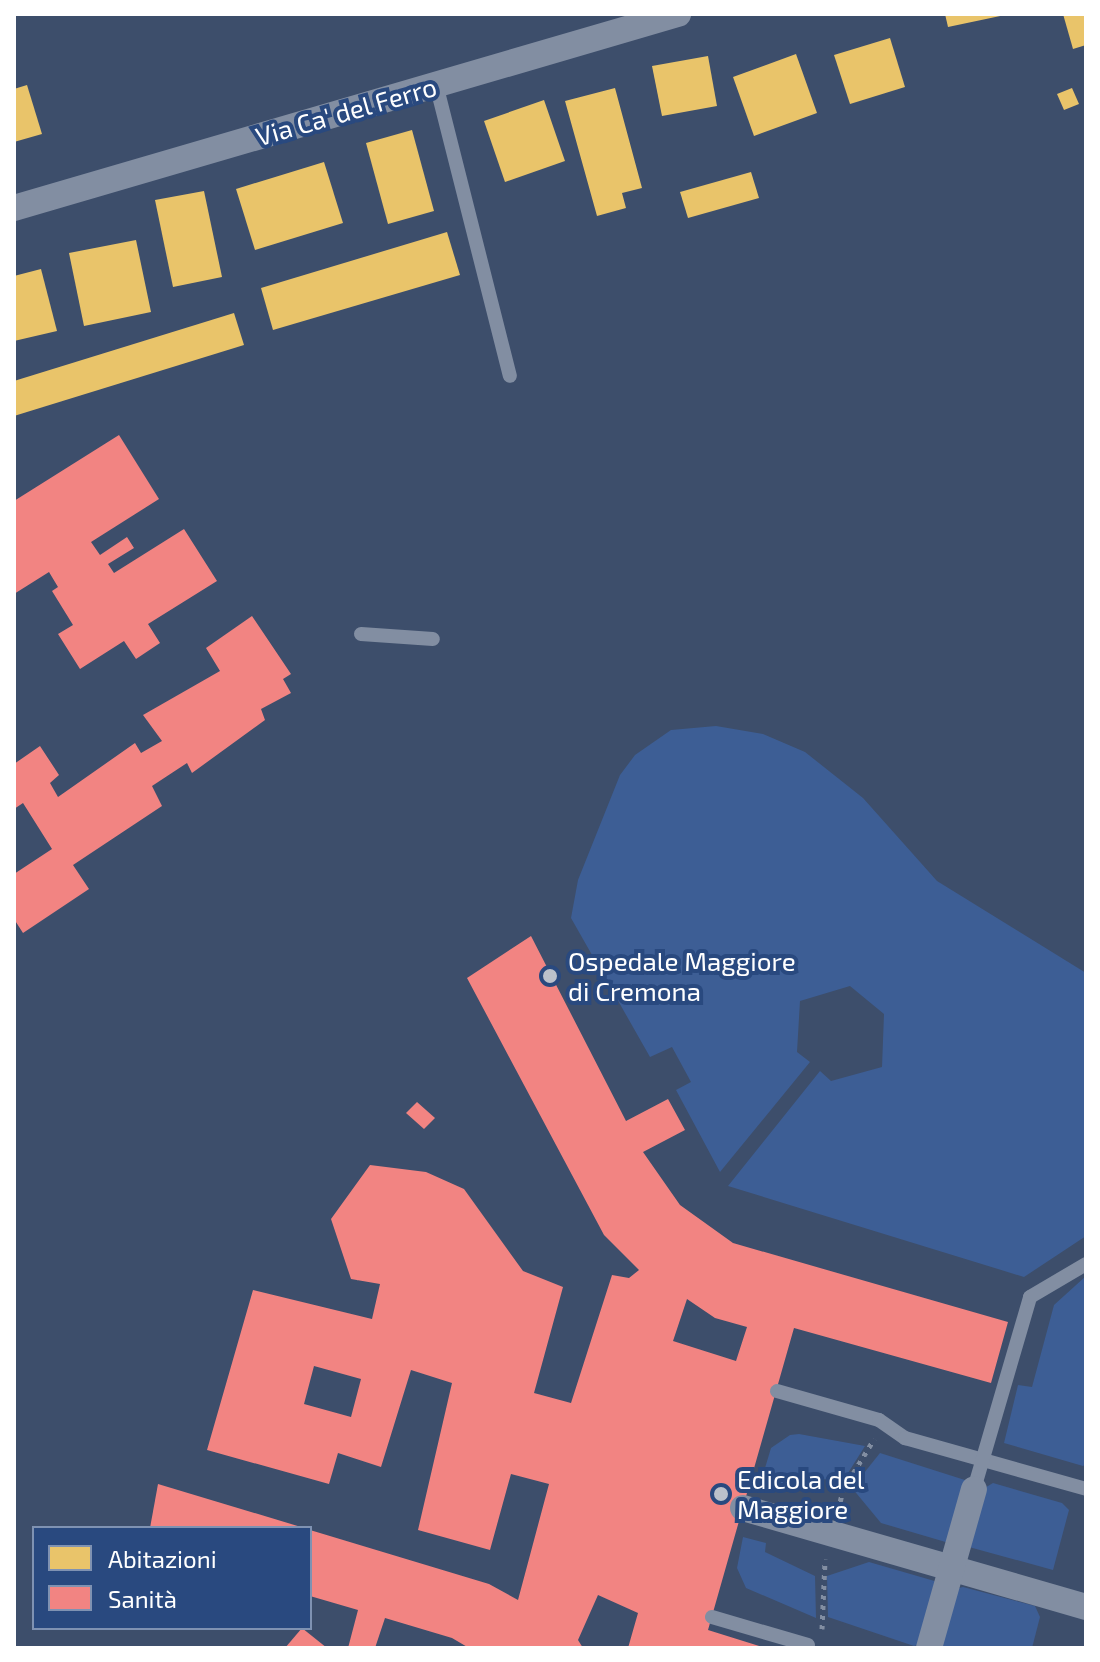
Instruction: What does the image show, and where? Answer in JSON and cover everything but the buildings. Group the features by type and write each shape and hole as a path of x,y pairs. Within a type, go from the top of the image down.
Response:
{"street":[{"name":"Via Ca' del Ferro","path":"14,208 678,14"},
{"path":"929,1648 974,1489"},
{"path":"743,1508 953,1566 1086,1607"}],"lane":[{"path":"436,84 510,376"},
{"path":"361,634 433,639"},
{"path":"974,1489 1030,1297 1086,1264"},
{"path":"777,1391 879,1420 905,1438 1086,1489"},
{"path":"712,1617 808,1645"}],"path":[{"path":"843,1490 874,1438"},
{"path":"821,1575 822,1632"}],"shaded area":[{"path":"716,726 763,734 805,752 863,798 937,881 1086,973 1086,1236 1024,1277 728,1186 820,1071 831,1081 882,1067 884,1014 850,986 800,1001 797,1052 810,1062 720,1172 676,1090 691,1082 672,1047 650,1057 571,918 578,880 620,775 635,755 671,730"},
{"path":"1086,1276 1086,1464 1083,1466 1004,1443 1018,1385 1032,1387 1054,1305"},
{"path":"790,1435 865,1446 843,1481 788,1476 785,1484 762,1478 771,1448"},
{"path":"880,1453 968,1481 949,1543 881,1523 852,1488"},
{"path":"993,1483 1062,1503 1069,1510 1053,1570 969,1547 983,1489"},
{"path":"743,1537 766,1543 765,1552 815,1576 816,1618 746,1588 737,1568"},
{"path":"869,1562 938,1582 921,1644 914,1646 828,1617 827,1576"},
{"path":"963,1587 1035,1606 1040,1617 1032,1648 939,1648 955,1589"}],"place":[{"name":"Ospedale Maggiore di Cremona","path":"550,976"},
{"name":"Edicola del Maggiore","path":"721,1494"}]}
